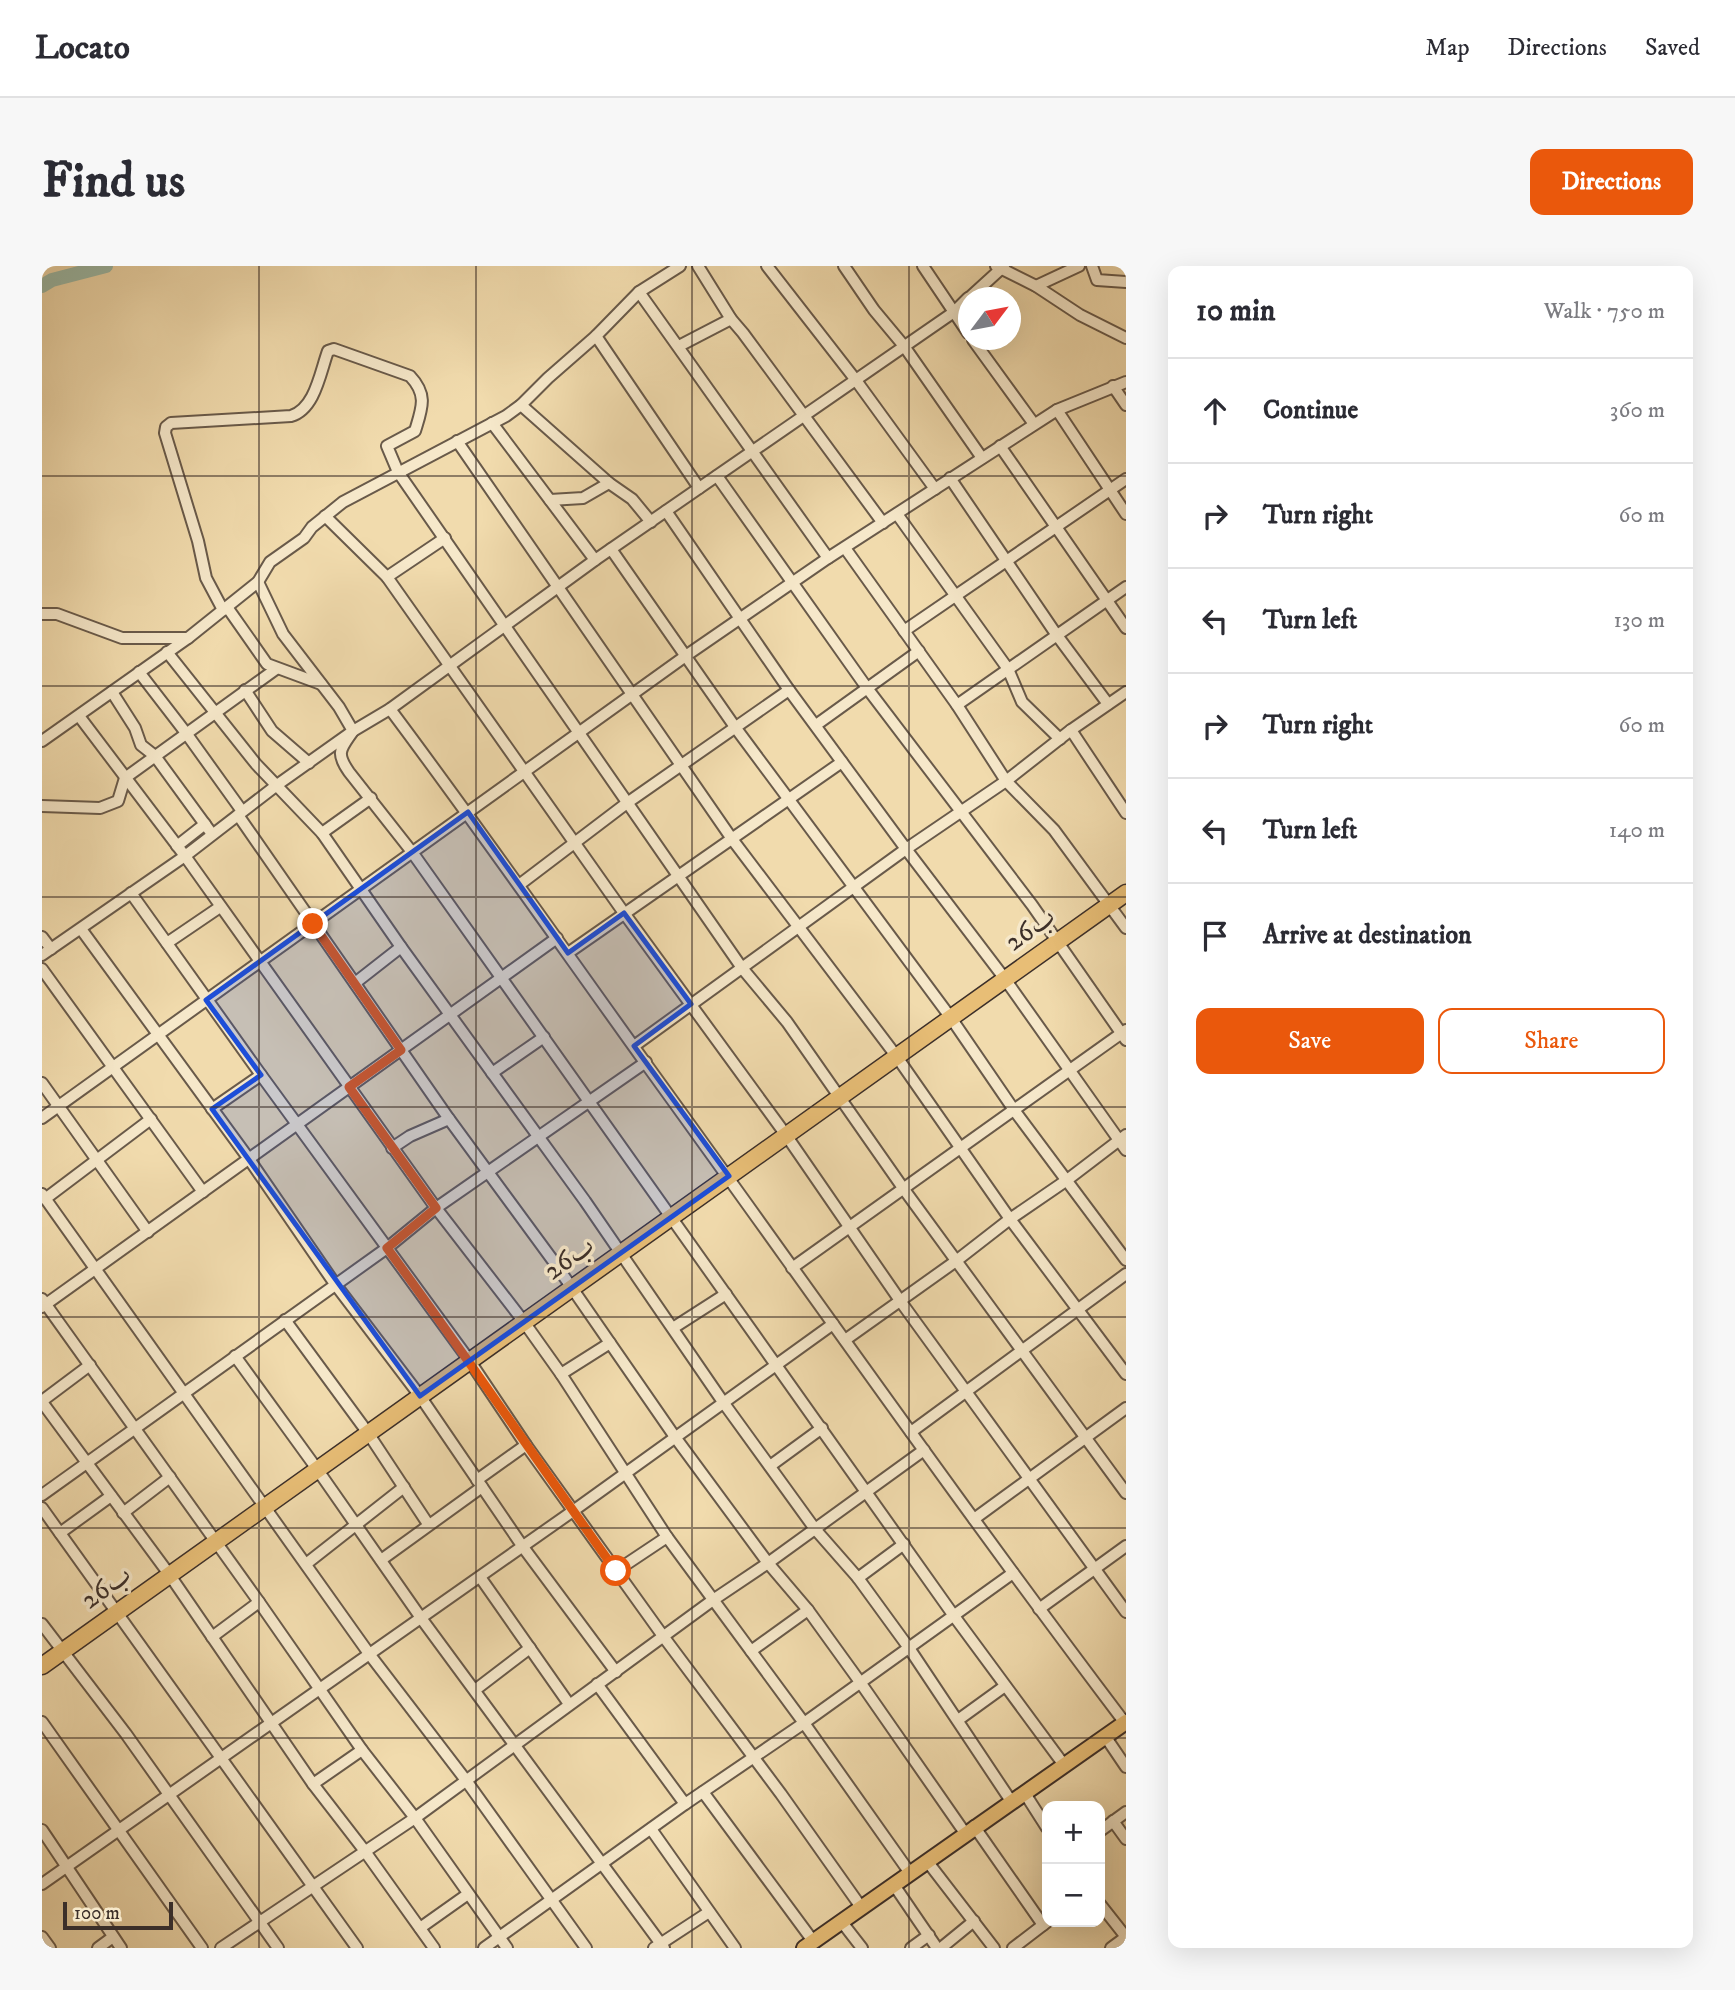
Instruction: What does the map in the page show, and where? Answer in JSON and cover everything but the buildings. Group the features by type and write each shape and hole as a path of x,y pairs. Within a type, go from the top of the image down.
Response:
{"highway":[{"name":"26ب","path":"42,1666 1126,893"}],"main road":[{"path":"808,1945 1125,1722"}],"street":[{"path":"42,741 188,638 258,582 270,562 304,538 312,527 343,502 521,405 596,337 639,292 680,266"},
{"path":"698,266 730,319 743,332 883,523"},
{"path":"767,266 855,379 935,489"},
{"path":"844,266 874,310 904,345 982,458"},
{"path":"923,266 958,318"},
{"path":"1036,286 1057,270 1079,266"},
{"path":"1092,266 1097,280 1126,282"},
{"path":"980,287 1000,267 1036,286 1080,315 1126,338"},
{"path":"639,292 828,558"},
{"path":"42,937 46,952 185,856 277,785 353,731 390,709 595,560 958,308"},
{"path":"679,346 730,319"},
{"path":"596,337 699,488"},
{"path":"321,684 267,664 206,578 198,541 165,433 166,427 171,423 291,416 301,413 310,402 328,351 338,349 410,376 419,385 423,398 415,431 387,446 398,472 742,968 787,1021 903,1188 1126,1493"},
{"path":"981,350 1034,424"},
{"path":"42,1118 687,655 828,558 1056,410 1126,382"},
{"path":"1113,386 1126,405"},
{"path":"521,405 609,483 632,499 651,522"},
{"path":"1056,410 1126,514"},
{"path":"492,423 595,560"},
{"path":"457,441 732,839 897,1057 1010,1219 1126,1374"},
{"path":"1000,446 1126,628"},
{"path":"717,476 867,688 939,781 959,812 1125,1034 792,1268"},
{"path":"950,478 1056,634 1108,704"},
{"path":"904,631 1126,479"},
{"path":"550,500 583,498 609,483"},
{"path":"666,511 789,690 905,849 1005,979 1069,1071 1122,1137 1126,1150"},
{"path":"897,514 1008,668 1022,702 1059,739"},
{"path":"325,516 387,577 624,913 786,1135 965,1391 1126,1612"},
{"path":"387,577 445,538"},
{"path":"845,548 957,705 1006,781 1054,830 1126,928"},
{"path":"611,549 735,727 1126,1260"},
{"path":"258,582 283,634 340,707 353,731"},
{"path":"957,705 1126,587"},
{"path":"42,614 57,614 122,638 188,638"},
{"path":"167,652 256,764 322,832 401,947 539,1136 723,1402 815,1529 858,1578 908,1648 1011,1801"},
{"path":"816,725 919,652"},
{"path":"42,806 100,808 118,801 125,778 276,669"},
{"path":"139,672 186,733 313,924 675,1437 768,1563 808,1611 969,1830 1042,1919"},
{"path":"245,690 272,731 309,763"},
{"path":"519,885 627,803 789,690"},
{"path":"112,692 135,728 141,746 155,756 212,834"},
{"path":"634,1046 905,849 1006,781 1071,730 1126,692"},
{"path":"390,709 468,812 792,1268 1039,1609 1125,1722"},
{"path":"79,716 185,856 436,1208 524,1322 667,1537 910,1873"},
{"path":"1071,730 1126,813"},
{"path":"353,731 340,751 341,760 412,852 954,1616 1064,1765"},
{"path":"568,953 842,762"},
{"path":"322,832 371,798"},
{"path":"177,846 205,824"},
{"path":"131,893 469,1360 616,1571 861,1907"},
{"path":"167,943 220,907"},
{"path":"81,929 249,1159 335,1284 420,1396 523,1547 616,1672"},
{"path":"507,1948 415,1818 319,1690 135,1427 43,1304 148,1232 557,938"},
{"path":"355,983 401,947"},
{"path":"42,969 203,1192"},
{"path":"492,1073 544,1037"},
{"path":"42,1495 387,1248 436,1208 646,1062"},
{"path":"212,1109 261,1075"},
{"path":"42,1083 148,1232"},
{"path":"151,1119 97,1161 44,1197 370,1655 466,1780 586,1948"},
{"path":"393,1148 410,1136 449,1119"},
{"path":"845,1340 1067,1180 1122,1137"},
{"path":"911,1432 1126,1274"},
{"path":"673,1328 726,1294"},
{"path":"285,1320 368,1433 428,1524"},
{"path":"42,1884 523,1547 833,1324"},
{"path":"561,1374 610,1343"},
{"path":"234,1356 659,1946 709,1912"},
{"path":"90,1365 42,1401 169,1574 313,1784 434,1948"},
{"path":"974,1519 1126,1408"},
{"path":"770,1466 822,1428"},
{"path":"381,1560 526,1445"},
{"path":"221,1948 415,1818 514,1743 924,1450"},
{"path":"123,1513 170,1477"},
{"path":"306,1564 404,1487"},
{"path":"60,1533 111,1496"},
{"path":"42,1508 354,1947"},
{"path":"616,1571 667,1537"},
{"path":"858,1578 904,1544"},
{"path":"1039,1609 1126,1546"},
{"path":"484,1948 1013,1573"},
{"path":"480,1577 569,1704"},
{"path":"212,1637 259,1602"},
{"path":"751,1651 808,1611"},
{"path":"42,1624 126,1734 278,1948"},
{"path":"475,1690 530,1648"},
{"path":"597,1685 685,1804"},
{"path":"958,1720 1005,1686"},
{"path":"42,1722 202,1948"},
{"path":"1105,1737 1126,1766"},
{"path":"313,1784 362,1750"},
{"path":"703,1792 808,1945"},
{"path":"1024,1792 1042,1820"},
{"path":"1105,1827 1126,1812"},
{"path":"1113,1821 1126,1839"},
{"path":"651,1829 735,1948"},
{"path":"42,1830 121,1948"},
{"path":"927,1861 994,1948"},
{"path":"894,1885 939,1948 974,1922"},
{"path":"420,1928 468,1894"},
{"path":"1105,1910 1126,1937 1111,1948"},
{"path":"841,1921 862,1948"},
{"path":"1013,1948 1042,1925"},
{"path":"911,1948 929,1935"},
{"path":"42,1937 50,1948"},
{"path":"98,1948 113,1937"}],"highlighted area":[{"path":"468,812 568,953 624,913 691,1004 634,1046 729,1176 420,1396 212,1109 261,1075 206,1000"}],"waterway":[{"path":"42,286 52,280 106,266"}],"route":[{"path":"313,924 401,1050 349,1087 436,1208 387,1248 469,1360 616,1571"}]}
